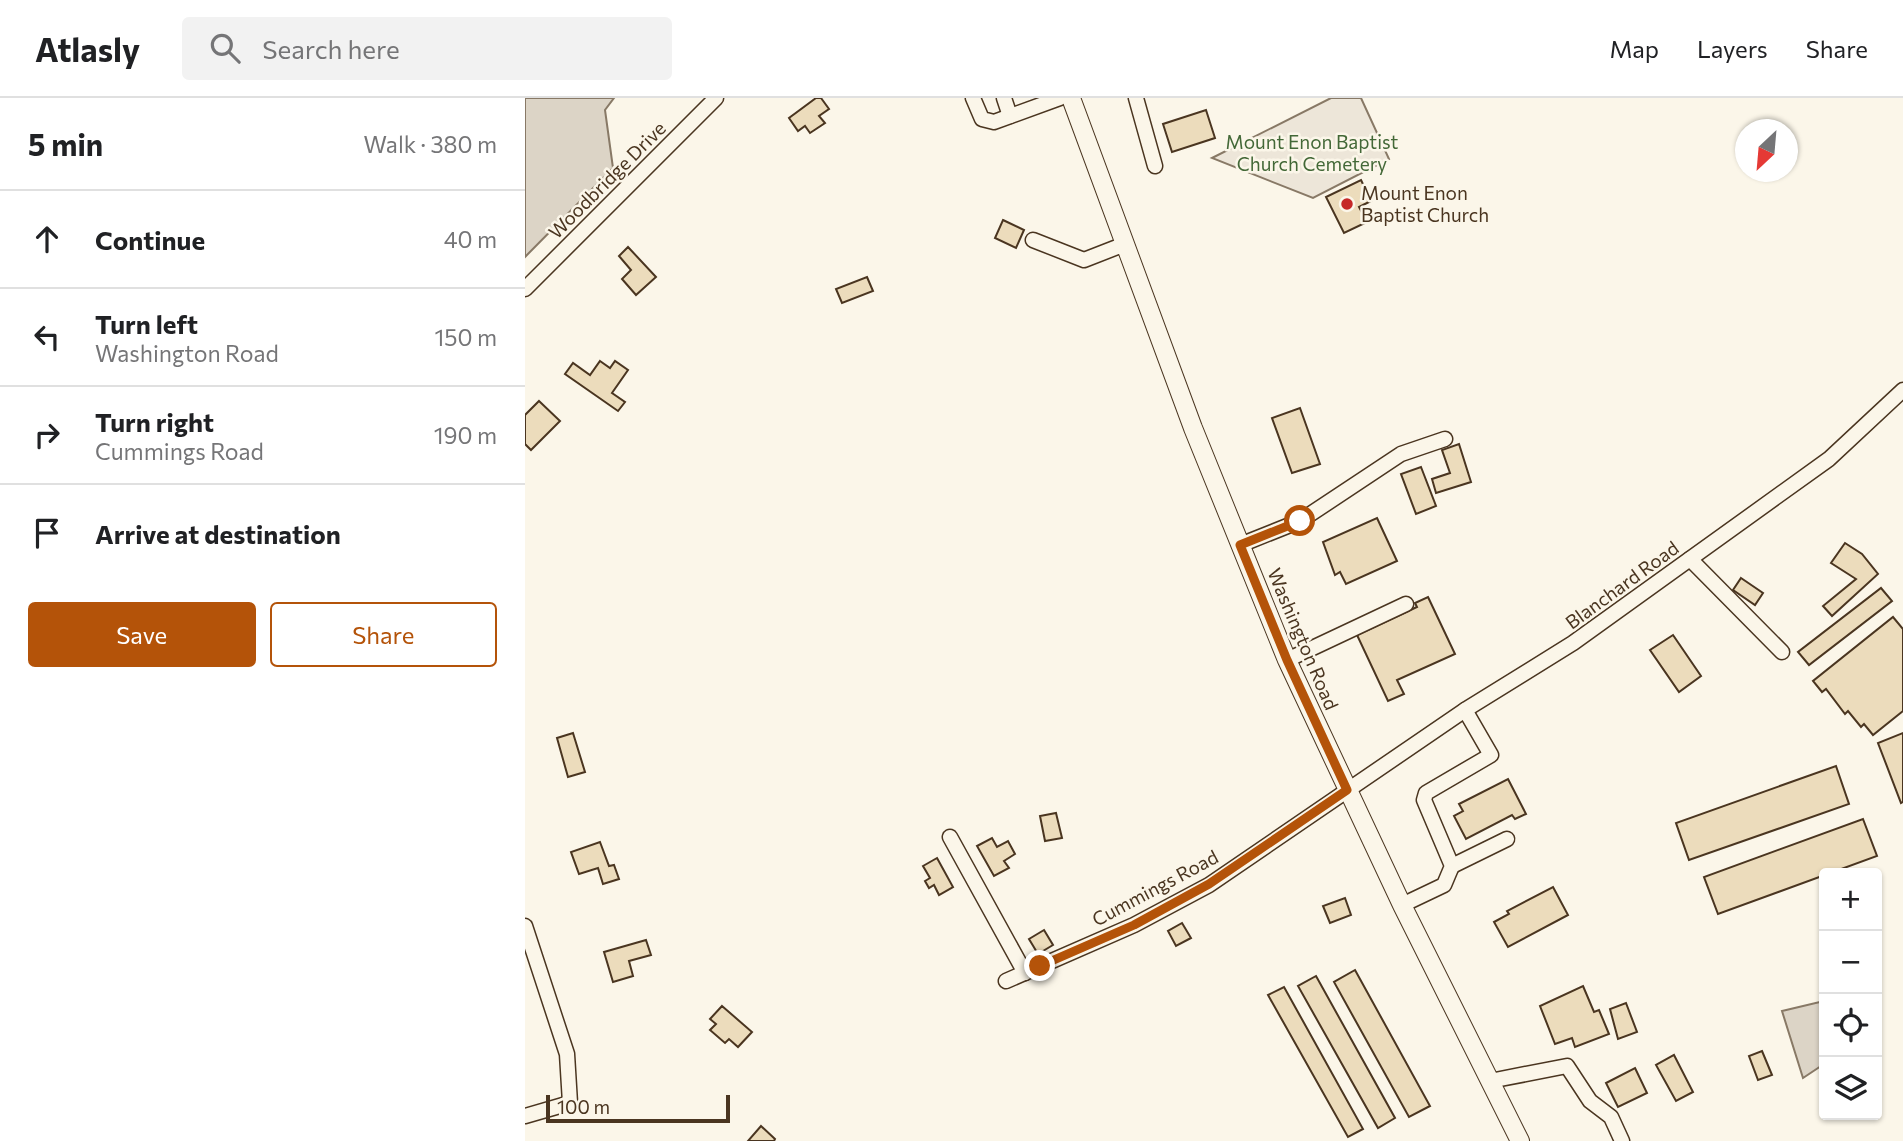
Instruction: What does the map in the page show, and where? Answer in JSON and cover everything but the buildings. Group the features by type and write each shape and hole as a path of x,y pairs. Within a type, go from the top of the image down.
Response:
{"main road":[{"name":"Washington Road","path":"1071,98 1240,545 1287,660 1402,905 1520,1141"}],"street":[{"name":"Woodbridge Drive","path":"525,289 716,98"},
{"path":"973,98 982,119 994,122 1060,98"},
{"path":"1004,98 1010,116"},
{"path":"1136,98 1155,166"},
{"path":"1033,240 1084,260 1125,244"},
{"name":"Blanchard Road","path":"1347,790 1465,710 1573,643 1829,459 1903,390"},
{"path":"1240,545 1300,521 1401,454 1445,439"},
{"path":"1690,559 1782,652"},
{"path":"1287,660 1406,604"},
{"path":"1452,866 1424,800 1433,788 1491,755 1465,710"},
{"name":"Cummings Road","path":"1006,981 1134,925 1209,884 1347,790"},
{"path":"950,837 1025,973"},
{"path":"1402,905 1444,885 1452,866 1507,839"},
{"path":"525,926 567,1054 571,1102 525,1116"},
{"path":"1490,1081 1567,1066 1590,1101 1611,1117 1622,1141"}],"green space":[{"name":"Mount Enon Baptist Church Cemetery","path":"1331,98 1361,98 1389,159 1313,198 1212,158"}],"shaded area":[{"path":"525,98 614,98 605,110 613,168 525,257"},
{"path":"1819,1002 1819,1067 1803,1078 1782,1011"}],"place":[{"name":"Mount Enon Baptist Church","path":"1347,204"}],"route":[{"path":"1040,966 1134,925 1209,884 1347,790 1287,660 1240,545 1300,521"}]}
